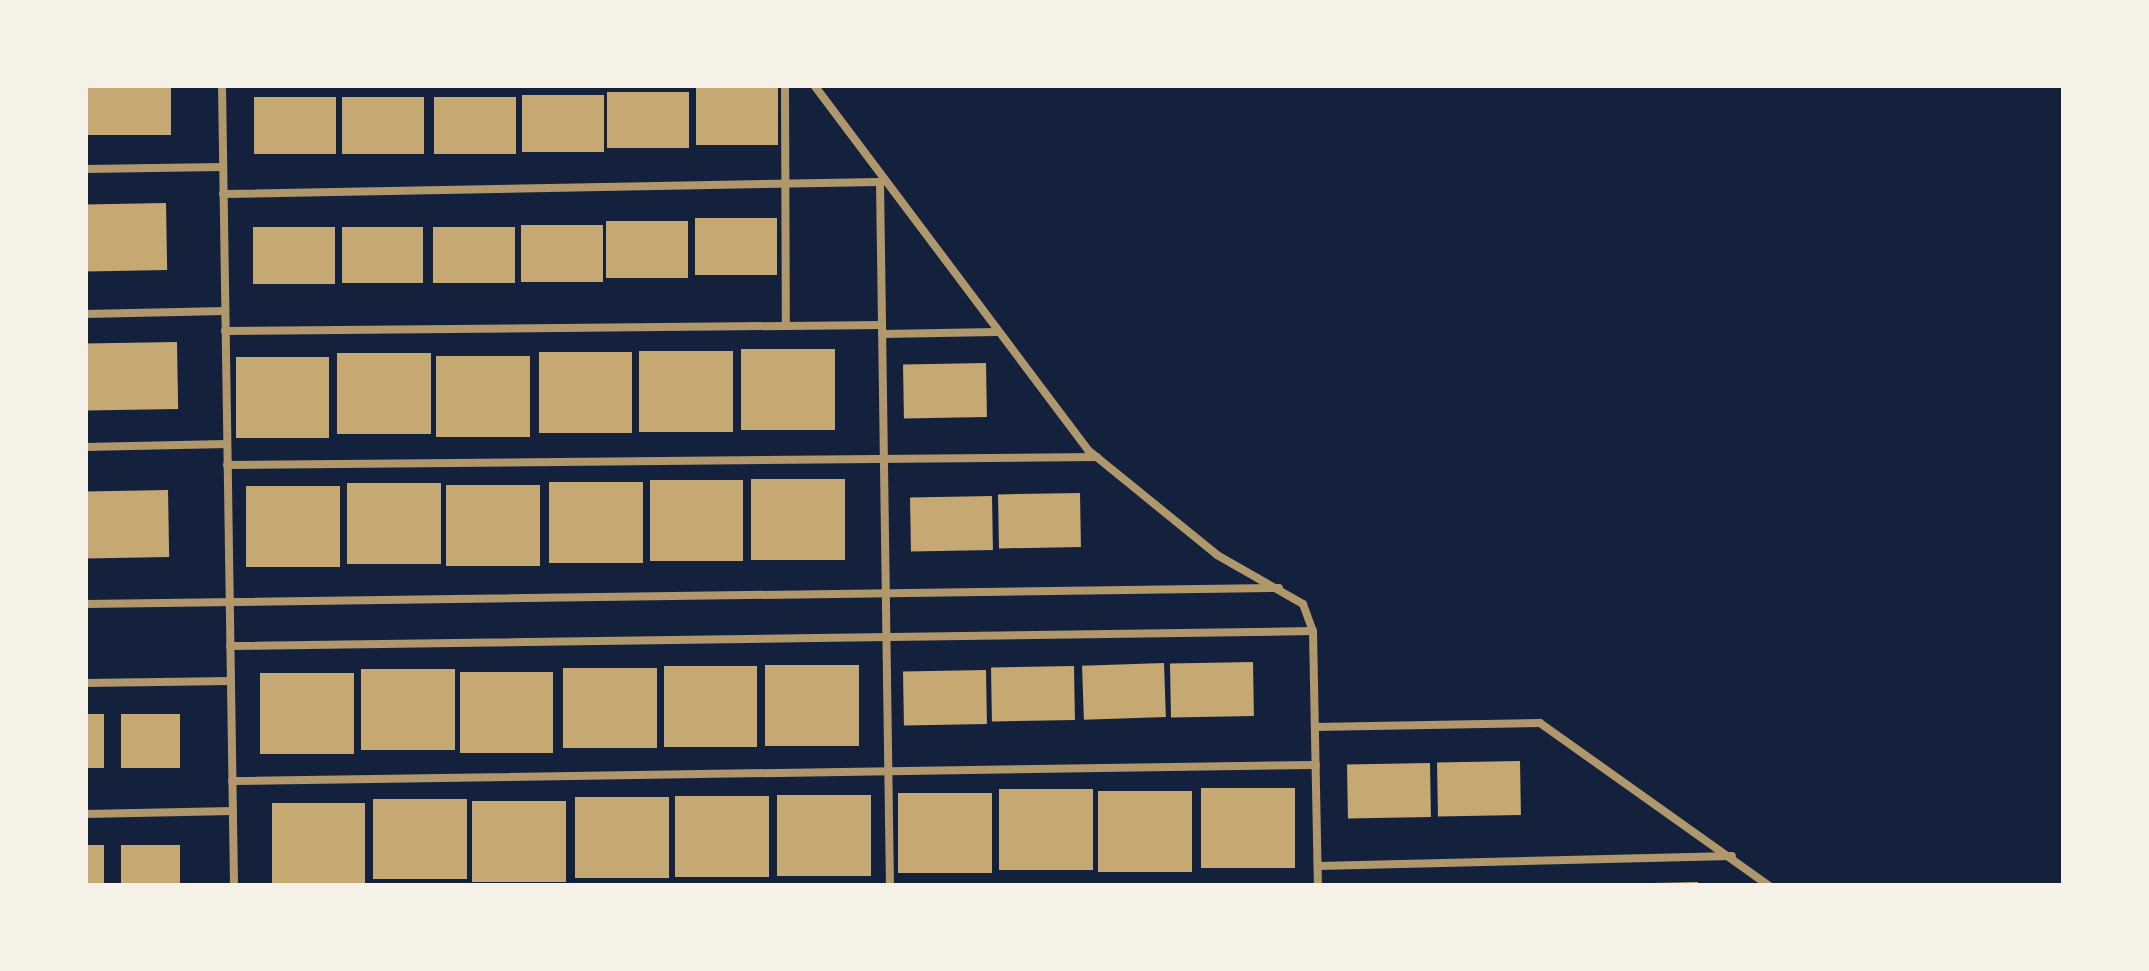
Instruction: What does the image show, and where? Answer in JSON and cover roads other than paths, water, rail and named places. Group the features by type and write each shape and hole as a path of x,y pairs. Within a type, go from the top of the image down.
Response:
{"lane":[{"path":"222,85 234,886"},
{"path":"785,85 786,325"},
{"path":"814,85 880,182 1097,457 1217,556 1302,604 1313,631 1318,886"},
{"path":"85,170 223,167"},
{"path":"223,194 880,182"},
{"path":"880,182 890,886"},
{"path":"85,314 225,311"},
{"path":"225,331 786,325 996,332"},
{"path":"85,448 227,444"},
{"path":"227,464 1097,457"},
{"path":"85,604 1279,588"},
{"path":"230,646 1313,631"},
{"path":"85,683 231,680"},
{"path":"1315,726 1540,723 1769,886"},
{"path":"232,781 1316,766"},
{"path":"85,814 233,811"},
{"path":"1318,866 1732,856"}]}
